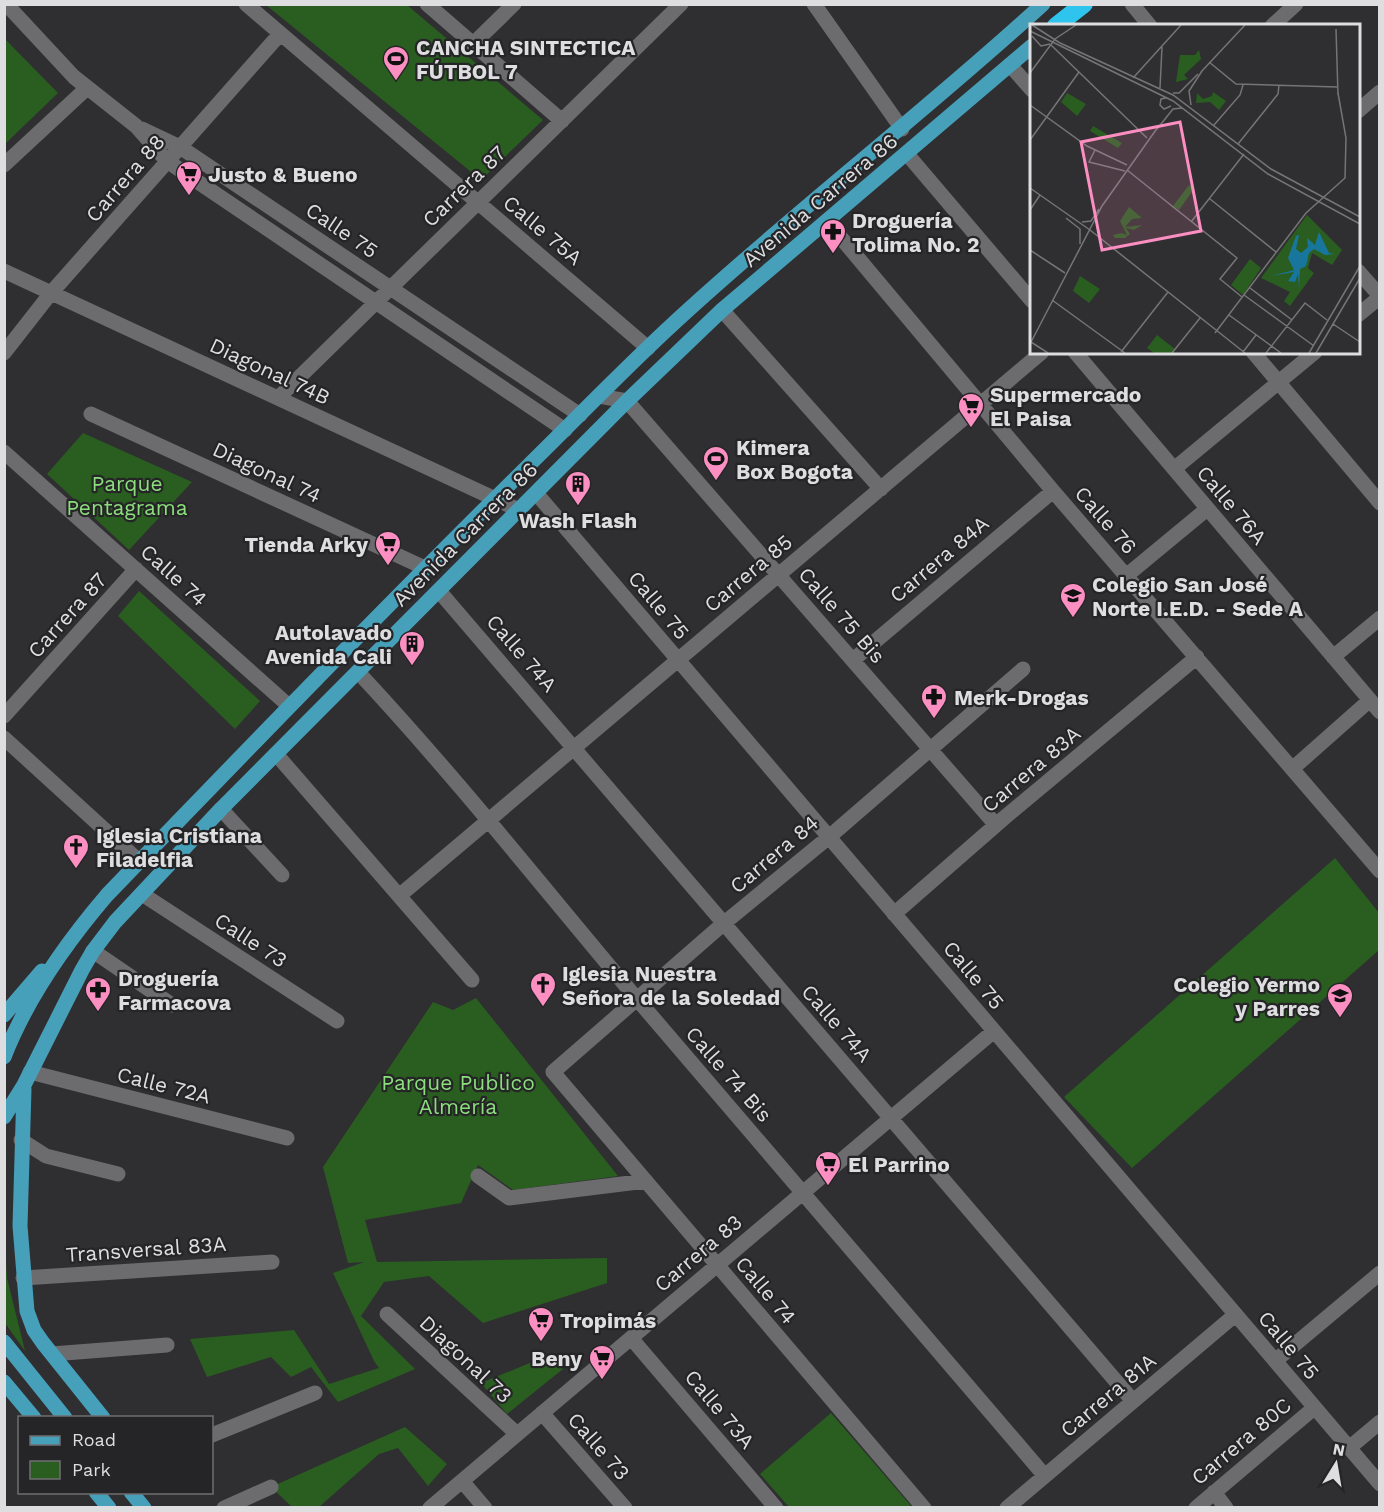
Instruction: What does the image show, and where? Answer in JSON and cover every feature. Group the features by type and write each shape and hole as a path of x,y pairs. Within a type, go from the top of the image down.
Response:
{"highway":[{"path":"1058,24 1084,4"}],"main road":[{"name":"Avenida Carrera 86","path":"4,1057 23,1016 81,926 289,706 425,568 648,348 770,236 902,129 1043,4"},
{"path":"1057,24 1077,4"},
{"name":"Avenida Carrera 86","path":"4,1117 27,1079 93,951 115,922 221,809 627,401 722,310 1030,48"},
{"path":"4,1015 81,926"},
{"path":"27,1079 21,1140 20,1226 23,1278 30,1320 52,1354 101,1416"},
{"path":"4,1342 63,1416"},
{"path":"4,1382 32,1416"},
{"path":"98,1494 109,1508"}],"street":[{"name":"Calle 75","path":"6,4 87,88 136,126 167,161 565,430"},
{"name":"Calle 75A","path":"246,4 648,348"},
{"path":"427,4 562,121"},
{"path":"473,44 514,4"},
{"name":"Carrera 87","path":"278,398 681,4"},
{"path":"814,4 902,129"},
{"path":"1132,4 1148,24"},
{"path":"1274,24 1296,4"},
{"name":"Carrera 88","path":"4,353 51,293 280,34"},
{"path":"1010,64 1030,88"},
{"path":"4,165 87,88"},
{"path":"1360,110 1380,92"},
{"name":"Calle 75","path":"136,126 180,147 580,415"},
{"path":"907,154 1030,299"},
{"name":"Calle 76","path":"827,221 1053,491 1380,871"},
{"name":"Diagonal 74B","path":"4,271 519,510"},
{"path":"1360,272 1380,296 1360,314"},
{"path":"722,310 880,489"},
{"name":"Carrera 85","path":"399,896 1040,354"},
{"name":"Calle 76A","path":"1077,354 1375,706"},
{"path":"1255,354 1380,503"},
{"path":"1174,469 1314,354"},
{"path":"599,396 627,401"},
{"name":"Calle 75 Bis","path":"627,401 996,825"},
{"name":"Diagonal 74","path":"91,414 425,568"},
{"name":"Calle 74","path":"4,452 289,706"},
{"name":"Carrera 84A","path":"853,660 1053,491"},
{"name":"Calle 75","path":"536,493 1380,1484"},
{"path":"1126,576 1208,509"},
{"name":"Carrera 87","path":"4,716 136,569"},
{"name":"Calle 74A","path":"439,591 1133,1401"},
{"path":"1333,657 1380,618"},
{"name":"Carrera 83A","path":"894,914 996,825 1197,657"},
{"name":"Carrera 84","path":"553,1072 1023,669"},
{"name":"Calle 74 Bis","path":"358,672 489,820 637,998 1045,1476"},
{"path":"1292,769 1375,706"},
{"path":"4,738 140,862"},
{"path":"276,754 472,980"},
{"path":"221,809 282,875"},
{"name":"Calle 73","path":"142,894 337,1021"},
{"path":"93,951 172,1005"},
{"name":"Carrera 83","path":"430,1508 994,1031"},
{"name":"Calle 74","path":"553,1072 924,1508"},
{"name":"Calle 72A","path":"27,1079 287,1138"},
{"path":"21,1140 46,1156"},
{"path":"20,1165 34,1156 46,1156 118,1174"},
{"path":"478,1176 509,1198 646,1181"},
{"name":"Transversal 83A","path":"23,1278 272,1262"},
{"path":"1275,1361 1380,1273"},
{"name":"Diagonal 73","path":"387,1314 517,1434"},
{"name":"Carrera 81A","path":"1007,1508 1236,1315"},
{"name":"Calle 73A","path":"631,1338 776,1508"},
{"path":"52,1354 166,1346"},
{"path":"213,1435 315,1393"},
{"name":"Carrera 80C","path":"1196,1508 1314,1408"},
{"name":"Calle 73","path":"542,1413 625,1508"},
{"path":"1349,1448 1380,1422"},
{"path":"462,1481 486,1508"},
{"path":"224,1508 271,1487"},
{"path":"1214,1492 1226,1508"}],"green space":[{"path":"266,5 407,5 543,120 481,180"},
{"path":"5,39 58,93 5,144"},
{"name":"Parque Pentagrama","path":"83,433 192,482 129,550 47,474"},
{"path":"139,591 260,701 235,729 118,616"},
{"path":"1335,858 1379,913 1379,950 1132,1168 1064,1097"},
{"name":"Parque Publico Almería","path":"476,998 618,1176 513,1190 478,1165 461,1203 365,1220 377,1262 607,1258 607,1283 483,1323 429,1276 384,1282 361,1316 415,1369 338,1402 311,1367 291,1377 271,1357 207,1377 190,1339 294,1330 329,1384 379,1368 333,1273 364,1262 348,1263 323,1167 433,1002 453,1010"},
{"path":"5,1243 7,1278 25,1351 5,1323"},
{"path":"549,1355 563,1369 507,1414 481,1383"},
{"path":"831,1413 912,1507 789,1507 760,1474"},
{"path":"405,1427 447,1464 428,1486 398,1448 379,1454 319,1507 292,1507 271,1487"}],"place":[{"name":"CANCHA SINTECTICA FÚTBOL 7","path":"396,82"},
{"name":"Justo & Bueno","path":"189,197"},
{"name":"Droguería Tolima No. 2","path":"833,255"},
{"name":"Supermercado El Paisa","path":"971,429"},
{"name":"Kimera Box Bogota","path":"716,482"},
{"name":"Wash Flash","path":"578,507"},
{"name":"Tienda Arky","path":"388,567"},
{"name":"Colegio San José Norte I.E.D. - Sede A","path":"1073,619"},
{"name":"Autolavado Avenida Cali","path":"412,667"},
{"name":"Merk-Drogas","path":"934,720"},
{"name":"Iglesia Cristiana Filadelfia","path":"76,870"},
{"name":"Iglesia Nuestra Señora de la Soledad","path":"543,1008"},
{"name":"Droguería Farmacova","path":"98,1013"},
{"name":"Colegio Yermo y Parres","path":"1340,1019"},
{"name":"El Parrino","path":"828,1187"},
{"name":"Tropimás","path":"541,1343"},
{"name":"Beny","path":"602,1381"}]}
